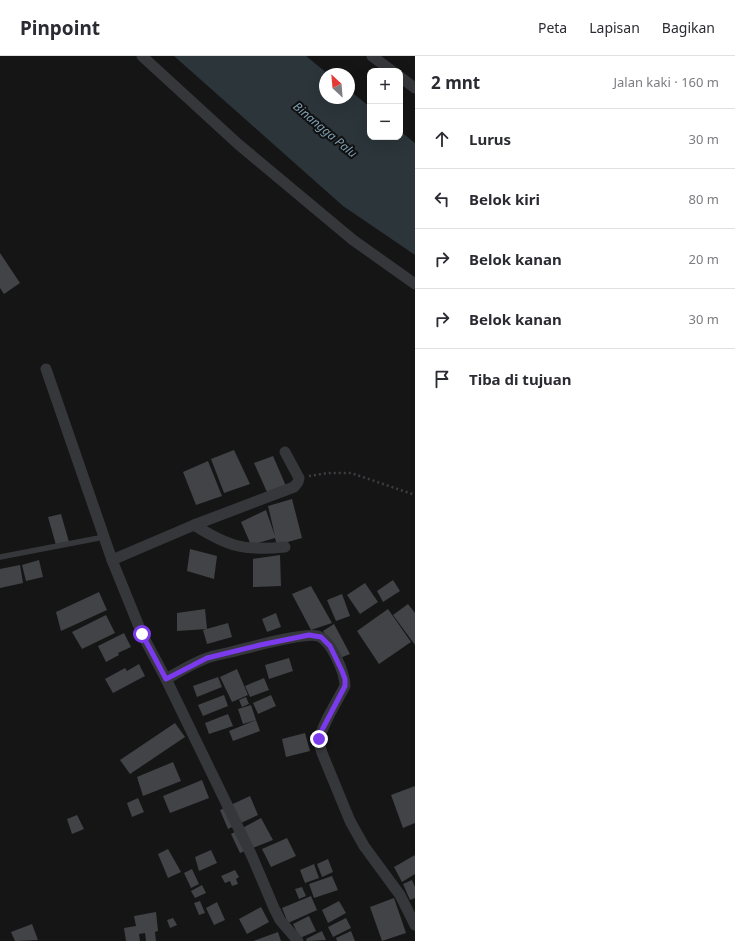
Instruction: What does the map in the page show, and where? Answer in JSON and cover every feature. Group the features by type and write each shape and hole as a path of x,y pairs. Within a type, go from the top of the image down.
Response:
{"street":[{"path":"142,56 238,144 354,240 415,284"},
{"path":"372,56 388,68"},
{"path":"403,79 415,88"},
{"path":"46,369 112,560 142,634 166,679 252,854 280,920 298,941"},
{"path":"112,560 194,525 294,487 299,478 285,452"},
{"path":"194,525 211,536 243,548 259,549 285,547"},
{"path":"166,679 207,658 260,645 309,635 321,637 326,641 342,671 345,679 345,686 322,730 319,745 350,821 364,846 400,896 415,925"}],"lane":[{"path":"0,557 105,537"}],"path":[{"path":"299,478 328,473 351,473 415,495"}],"water":[{"name":"Binangga Palu","path":"174,56 306,56 321,68 319,68 319,104 355,104 355,95 367,105 367,140 403,140 403,133 415,143 415,255 343,206"}],"building":[{"path":"0,253 20,283 4,294 0,288"},
{"path":"234,450 250,484 224,493 211,459"},
{"path":"273,456 286,486 267,492 254,463"},
{"path":"208,461 222,496 196,505 183,472"},
{"path":"292,499 302,538 277,545 275,538 251,545 241,522 266,510 275,536 268,506"},
{"path":"61,514 69,542 56,545 48,517"},
{"path":"190,549 217,556 214,579 187,571"},
{"path":"280,555 281,586 253,587 253,559"},
{"path":"39,560 43,577 26,581 22,565"},
{"path":"20,565 23,583 0,588 0,569"},
{"path":"393,580 400,591 383,602 377,591"},
{"path":"365,583 378,602 360,614 347,595"},
{"path":"311,586 332,623 311,630 292,594"},
{"path":"99,592 107,610 61,631 56,612"},
{"path":"342,594 350,616 336,621 327,600"},
{"path":"408,604 415,613 415,645 393,615"},
{"path":"205,609 207,629 177,631 177,613"},
{"path":"388,609 411,642 379,664 357,631"},
{"path":"276,613 281,627 267,632 262,619"},
{"path":"106,615 115,633 82,649 72,632"},
{"path":"228,623 232,637 207,644 203,630"},
{"path":"334,624 350,654 340,658 323,631"},
{"path":"124,633 131,647 118,653 119,655 106,662 98,646"},
{"path":"289,658 293,671 269,679 265,665"},
{"path":"139,664 145,676 113,693 105,679 125,668 127,671"},
{"path":"237,669 248,695 232,702 220,677"},
{"path":"218,677 222,687 197,697 193,686"},
{"path":"264,678 269,690 250,697 245,686"},
{"path":"224,695 228,706 203,716 198,705"},
{"path":"271,695 276,706 258,714 253,703"},
{"path":"246,697 249,704 242,707 239,700"},
{"path":"251,705 256,720 243,724 238,709"},
{"path":"228,714 233,726 209,734 205,723"},
{"path":"256,720 260,731 233,741 229,731"},
{"path":"175,723 185,737 130,774 120,760"},
{"path":"305,733 310,751 286,757 282,739"},
{"path":"173,762 181,781 143,796 137,777"},
{"path":"202,780 209,798 170,813 163,796"},
{"path":"415,786 415,823 403,828 391,795"},
{"path":"250,796 258,815 228,829 220,810"},
{"path":"138,798 144,812 132,817 127,803"},
{"path":"77,815 84,829 72,834 67,819"},
{"path":"261,818 273,840 240,853 231,834"},
{"path":"287,838 296,856 271,867 262,849"},
{"path":"168,849 181,872 168,878 158,854"},
{"path":"211,850 217,863 199,871 195,857"},
{"path":"415,855 415,874 402,882 394,867"},
{"path":"328,859 333,872 322,877 317,864"},
{"path":"314,864 319,878 305,883 300,870"},
{"path":"192,869 199,884 191,888 184,873"},
{"path":"235,870 239,877 236,879 238,884 232,886 230,881 225,883 221,876"},
{"path":"332,876 338,890 314,898 309,884"},
{"path":"412,880 415,887 415,898 410,900 403,884"},
{"path":"202,885 206,893 195,898 191,891"},
{"path":"302,887 306,896 299,899 295,889"},
{"path":"311,896 317,910 288,923 282,908"},
{"path":"394,898 406,933 382,941 370,907"},
{"path":"200,901 205,913 199,915 194,903"},
{"path":"339,901 346,913 328,923 322,910"},
{"path":"217,902 225,920 214,925 206,908"},
{"path":"261,907 269,922 247,934 239,919"},
{"path":"156,912 158,931 155,932 156,941 146,941 145,933 139,934 140,941 126,941 124,928 136,926 134,916"},
{"path":"309,916 316,931 300,938 293,924"},
{"path":"173,918 177,925 170,928 167,920"},
{"path":"346,918 351,928 333,937 328,927"},
{"path":"32,924 38,940 15,941 11,932"},
{"path":"322,931 326,940 307,941 306,939"},
{"path":"351,931 355,941 337,941 336,938"},
{"path":"278,932 281,941 253,941"}],"route":[{"path":"142,634 166,679 207,658 309,635 321,637 330,646 342,671 345,679 345,686 322,730 319,739"}]}
